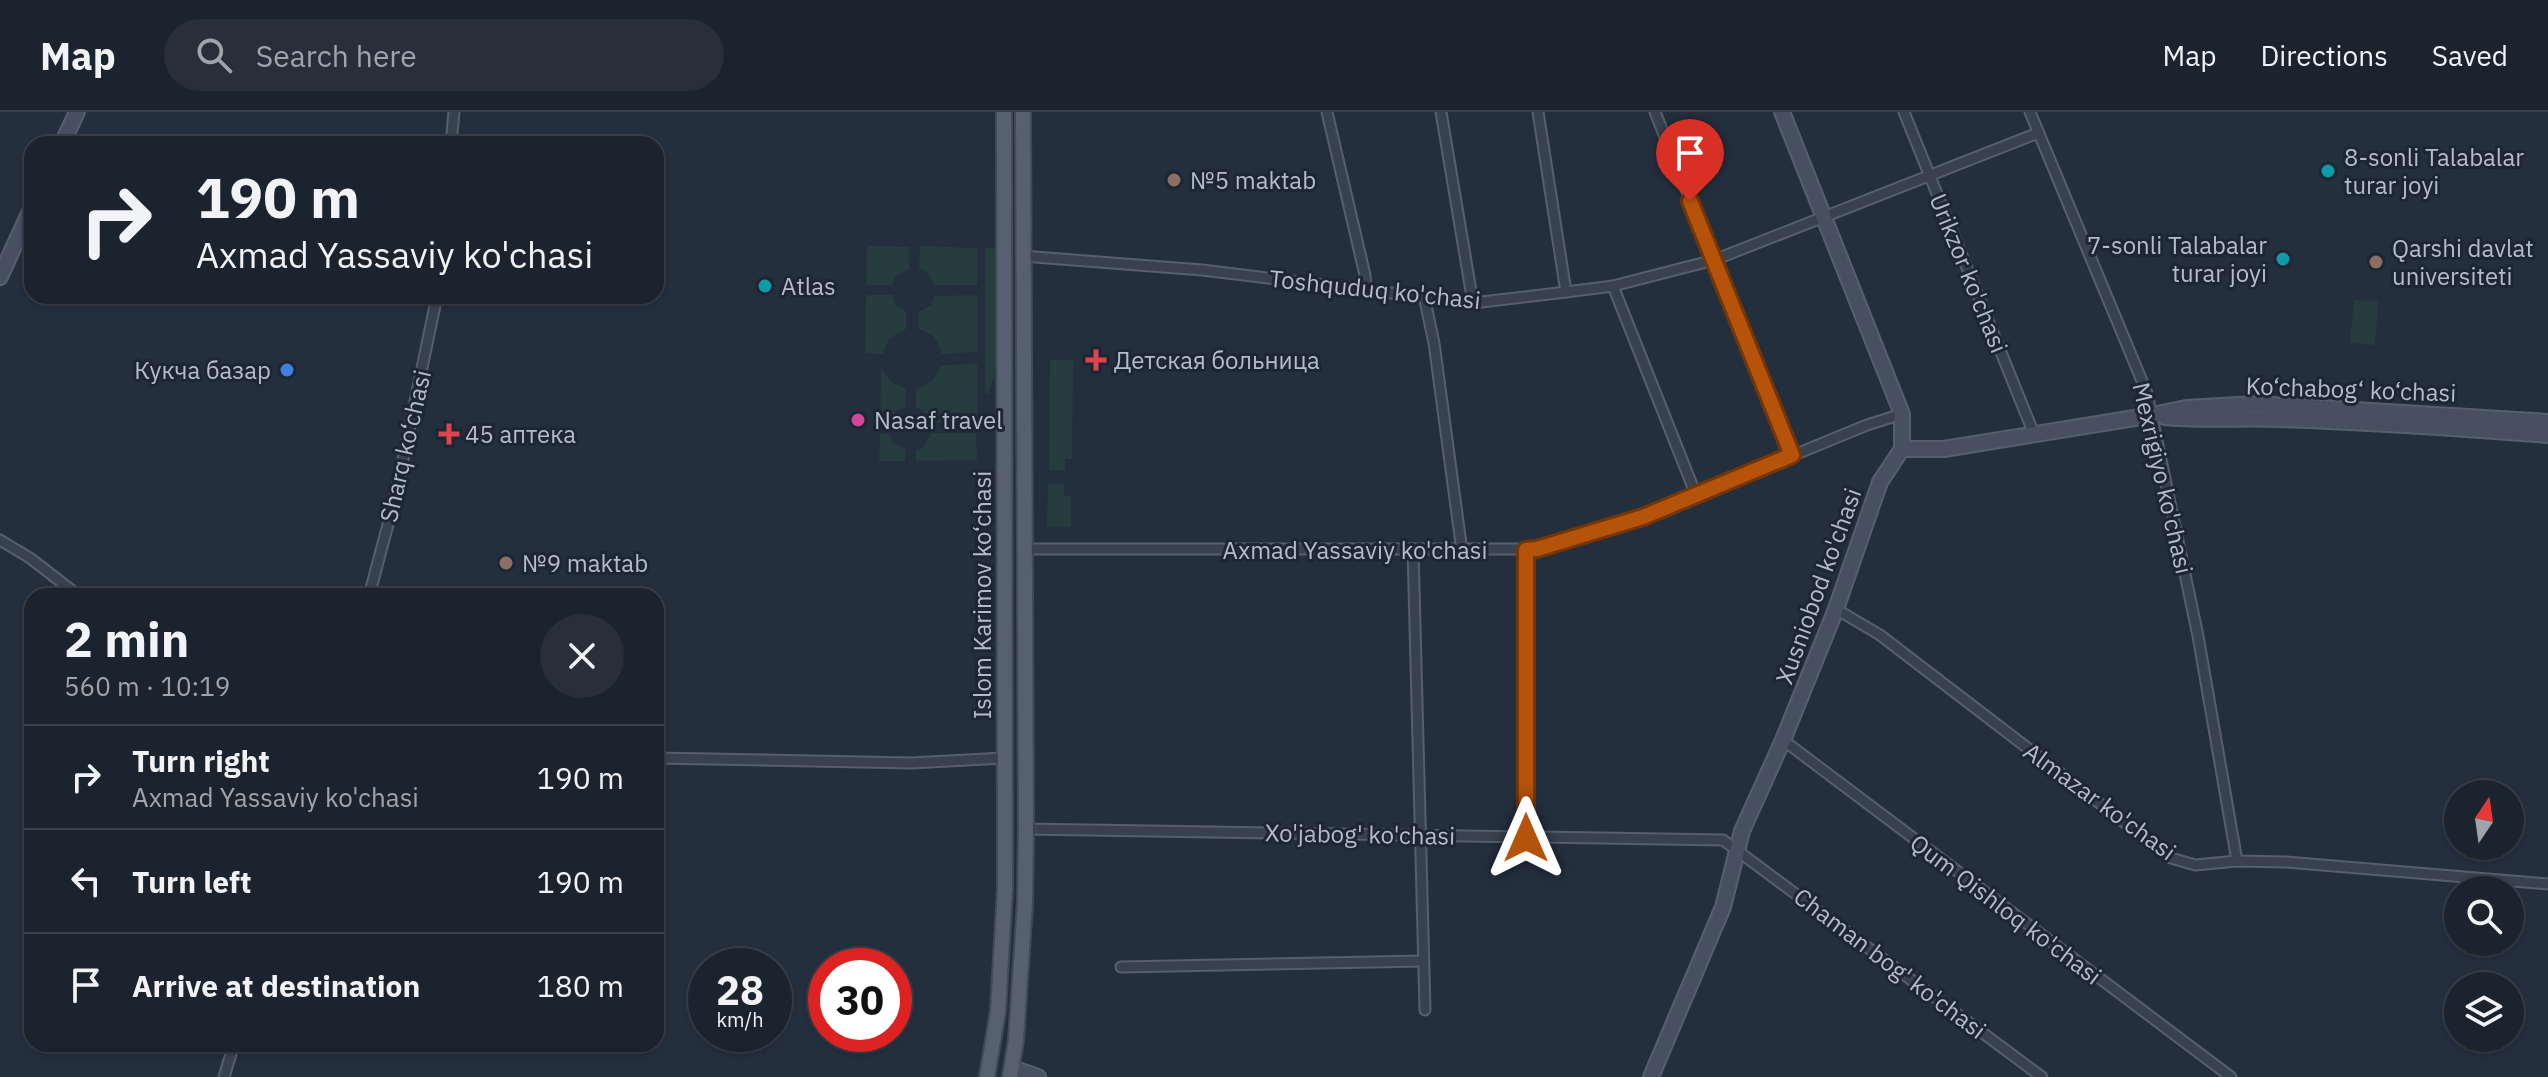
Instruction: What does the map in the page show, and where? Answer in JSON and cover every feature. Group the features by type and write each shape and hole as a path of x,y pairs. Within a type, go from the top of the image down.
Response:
{"main road":[{"name":"Islom Karimov ko‘chasi","path":"987,1077 998,1011 1005,889 1004,112"},
{"name":"Islom Karimov ko‘chasi","path":"1011,1073 1025,889 1026,829 1023,112"},
{"path":"1023,131 1029,112"},
{"path":"1005,889 1014,883 1025,889"}],"street":[{"path":"66,136 77,112"},
{"path":"452,136 454,112"},
{"path":"1327,112 1366,290"},
{"path":"1441,112 1473,303"},
{"path":"1538,112 1566,292"},
{"path":"1655,112 1792,455"},
{"path":"1782,112 1902,414 1902,449"},
{"name":"Urikzor ko'chasi","path":"1904,112 2034,434"},
{"name":"Mexrigiyo ko'chasi","path":"2030,112 2147,393 2198,636 2237,861"},
{"name":"Toshquduq ko'chasi","path":"1022,256 1202,270 1473,303 1566,292 1613,286 1714,260 2038,133"},
{"path":"0,277 24,224"},
{"path":"1613,286 1696,495"},
{"path":"1424,296 1434,343 1462,551"},
{"name":"Sharq ko‘chasi","path":"371,588 394,502 435,304"},
{"name":"Ko‘chabog‘ ko‘chasi","path":"1902,449 1944,449 2186,408 2256,404 2548,422"},
{"name":"Axmad Yassaviy ko'chasi","path":"1023,549 1537,549 1643,517 1867,425 1902,414"},
{"name":"Ko‘chabog‘ ko‘chasi","path":"2153,415 2189,419 2348,421 2548,435"},
{"name":"Xusniobod ko'chasi","path":"1651,1077 1723,907 1742,831 1836,609 1880,482 1902,449"},
{"path":"0,540 30,558 69,588"},
{"path":"1413,549 1425,1010"},
{"path":"1526,550 1526,838"},
{"name":"Almazar ko'chasi","path":"1836,609 1880,635 2171,858 2195,865 2237,861 2286,862 2548,884"},
{"name":"Qum Qishloq ko'chasi","path":"1783,740 2231,1077"},
{"path":"664,758 911,763 1004,758"},
{"name":"Xo'jabog' ko'chasi","path":"1026,829 1723,840 1738,850"},
{"name":"Chaman bog' ko'chasi","path":"1738,850 2042,1077"},
{"path":"1121,967 1423,961"},
{"path":"224,1077 232,1052"},
{"path":"1011,1073 1038,1077"}],"green space":[{"path":"867,246 909,247 909,269 895,277 892,285 866,285"},
{"path":"920,246 977,248 977,285 934,285 927,272 919,268"},
{"path":"985,248 996,248 996,371 988,394 985,393"},
{"path":"866,295 892,295 895,305 906,312 906,329 889,338 883,354 865,353"},
{"path":"977,295 978,352 942,354 934,337 918,329 919,312 931,305 934,296"},
{"path":"2354,300 2378,302 2375,345 2350,343"},
{"path":"1050,360 1073,360 1072,459 1065,459 1065,470 1049,470"},
{"path":"977,364 977,422 932,423 923,410 916,407 916,390 933,380 942,365"},
{"path":"881,368 891,382 906,389 905,407 896,411 890,422 880,422"},
{"path":"932,433 976,433 977,460 916,461 916,450 923,447"},
{"path":"880,434 889,434 892,442 905,449 905,461 879,461"},
{"path":"1048,484 1064,484 1064,496 1071,496 1071,527 1047,526"}],"place":[{"name":"8-sonli Talabalar turar joyi","path":"2328,171"},
{"name":"№5 maktab","path":"1174,180"},
{"name":"7-sonli Talabalar turar joyi","path":"2283,259"},
{"name":"Qarshi davlat universiteti","path":"2376,262"},
{"name":"Atlas","path":"765,286"},
{"name":"Детская больница","path":"1096,360"},
{"name":"Кукча базар","path":"287,370"},
{"name":"Nasaf travel","path":"858,420"},
{"name":"45 аптека","path":"449,434"},
{"name":"№9 maktab","path":"506,563"}],"route":[{"path":"1526,838 1526,550 1643,517 1792,455 1690,201"}]}
